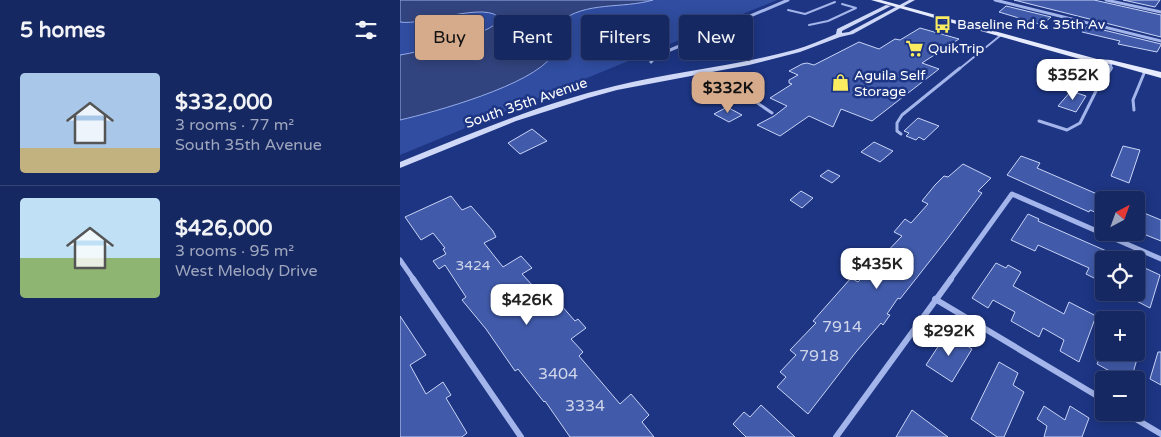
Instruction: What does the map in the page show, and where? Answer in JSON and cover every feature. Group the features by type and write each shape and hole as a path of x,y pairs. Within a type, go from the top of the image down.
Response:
{"main road":[{"path":"874,0 910,1 1097,54 1111,62"},
{"path":"897,2 986,31 1097,61 1111,62 1161,75"},
{"name":"South 35th Avenue","path":"839,35 839,30 897,2"},
{"name":"South 35th Avenue","path":"400,165 513,119 552,106 617,88 780,56 814,46 839,35 851,34 897,2"},
{"path":"986,31 994,30 1045,43 1068,46"}],"street":[{"path":"650,62 656,56 788,0"},
{"path":"995,0 1161,41"},
{"path":"1106,0 1161,12"},
{"path":"1097,88 1111,68 1111,62"},
{"path":"836,437 1012,194 1161,259"},
{"path":"400,260 518,436"},
{"path":"935,299 1095,395"},
{"path":"1139,421 1161,434"}],"lane":[{"path":"788,10 805,14 834,2"},
{"path":"809,25 828,21 856,8 842,4"},
{"path":"901,134 897,131 897,123 902,115 1001,35"},
{"path":"1134,110 1133,100 1145,70"},
{"path":"699,73 756,102 772,113"},
{"path":"1039,120 1067,130 1080,123 1097,88"}],"shaded area":[{"path":"400,0 777,0 741,15 679,15 679,40 669,44 669,15 581,15 581,60 631,60 400,155"},
{"path":"400,0 653,0 593,8 570,15 494,15 483,12 454,15 415,15 415,22 400,22"},
{"path":"494,25 494,60 548,60 525,77 482,96 400,120 400,55 415,52 415,60 484,60 484,31"}],"building":[{"path":"1014,0 1094,0 1161,15 1161,37"},
{"path":"1123,0 1160,0 1155,7"},
{"path":"1006,6 1051,17 1042,25 999,12"},
{"path":"1087,26 1161,45 1157,52 1118,44 1120,41 1082,32"},
{"path":"920,28 959,39 922,63 939,69 872,121 841,109 833,127 809,116 780,136 757,125 787,106 770,98 792,84 789,83 789,80 798,75 789,71 802,64 814,65 859,42 879,49 895,39 900,40"},
{"path":"1071,91 1086,96 1076,112 1058,106"},
{"path":"727,107 742,115 729,122 714,114"},
{"path":"918,118 939,126 924,140 919,137 916,140 906,136 909,133 904,131"},
{"path":"532,129 547,141 520,154 508,143"},
{"path":"874,142 893,151 880,162 861,152"},
{"path":"1123,146 1140,150 1129,183 1111,176"},
{"path":"1021,156 1040,163 1037,168 1095,193 1095,212 1090,210 1089,212 1007,175"},
{"path":"963,164 991,178 978,191 982,193 900,299 898,298 887,314 890,315 883,325 881,323 856,352 808,414 777,387 786,377 780,372 796,355 790,350 816,323 813,321 851,278 858,282 902,236 894,232 905,219 911,223 928,204 922,201 935,185 944,176 948,177"},
{"path":"828,170 840,176 832,183 820,176"},
{"path":"801,191 813,198 802,208 790,200"},
{"path":"451,196 462,210 471,206 493,231 496,237 484,243 503,267 521,256 532,268 522,274 546,300 553,296 575,321 578,319 586,328 571,339 583,352 579,356 620,404 631,394 649,415 642,422 654,437 570,437 545,401 518,369 515,371 486,329 462,300 466,297 445,265 439,269 433,261 446,254 443,249 445,248 433,233 421,240 405,217"},
{"path":"1145,213 1161,220 1161,241 1145,235"},
{"path":"1028,214 1039,219 1038,221 1106,251 1095,251 1095,278 1086,274 1089,268 1038,245 1035,251 1011,240"},
{"path":"996,263 1006,268 1008,265 1021,272 1013,286 1064,314 1069,302 1095,315 1095,319 1079,362 1060,351 1064,340 1043,328 1039,337 1011,321 1015,312 993,300 988,308 972,298"},
{"path":"1145,268 1160,275 1150,308 1136,301 1145,301"},
{"path":"400,316 426,355 410,365 426,394 443,382 451,395 446,398 467,433 462,437 400,437"},
{"path":"947,333 972,349 952,382 926,365"},
{"path":"1158,352 1161,352 1161,385 1150,379"},
{"path":"1098,361 1136,361 1134,371 1110,371 1097,364"},
{"path":"999,362 1018,373 1013,385 1024,392 1004,437 997,437 971,419"},
{"path":"761,405 795,437 746,437 733,424 744,412 750,417"},
{"path":"1044,406 1065,420 1070,406 1089,418 1082,437 1044,437 1047,426 1037,419"},
{"path":"912,410 948,437 896,437"}],"place":[{"name":"Baseline Rd & 35th Av","path":"943,24"},
{"name":"QuikTrip","path":"914,48"},
{"name":"Aguila Self Storage","path":"840,83"}]}
